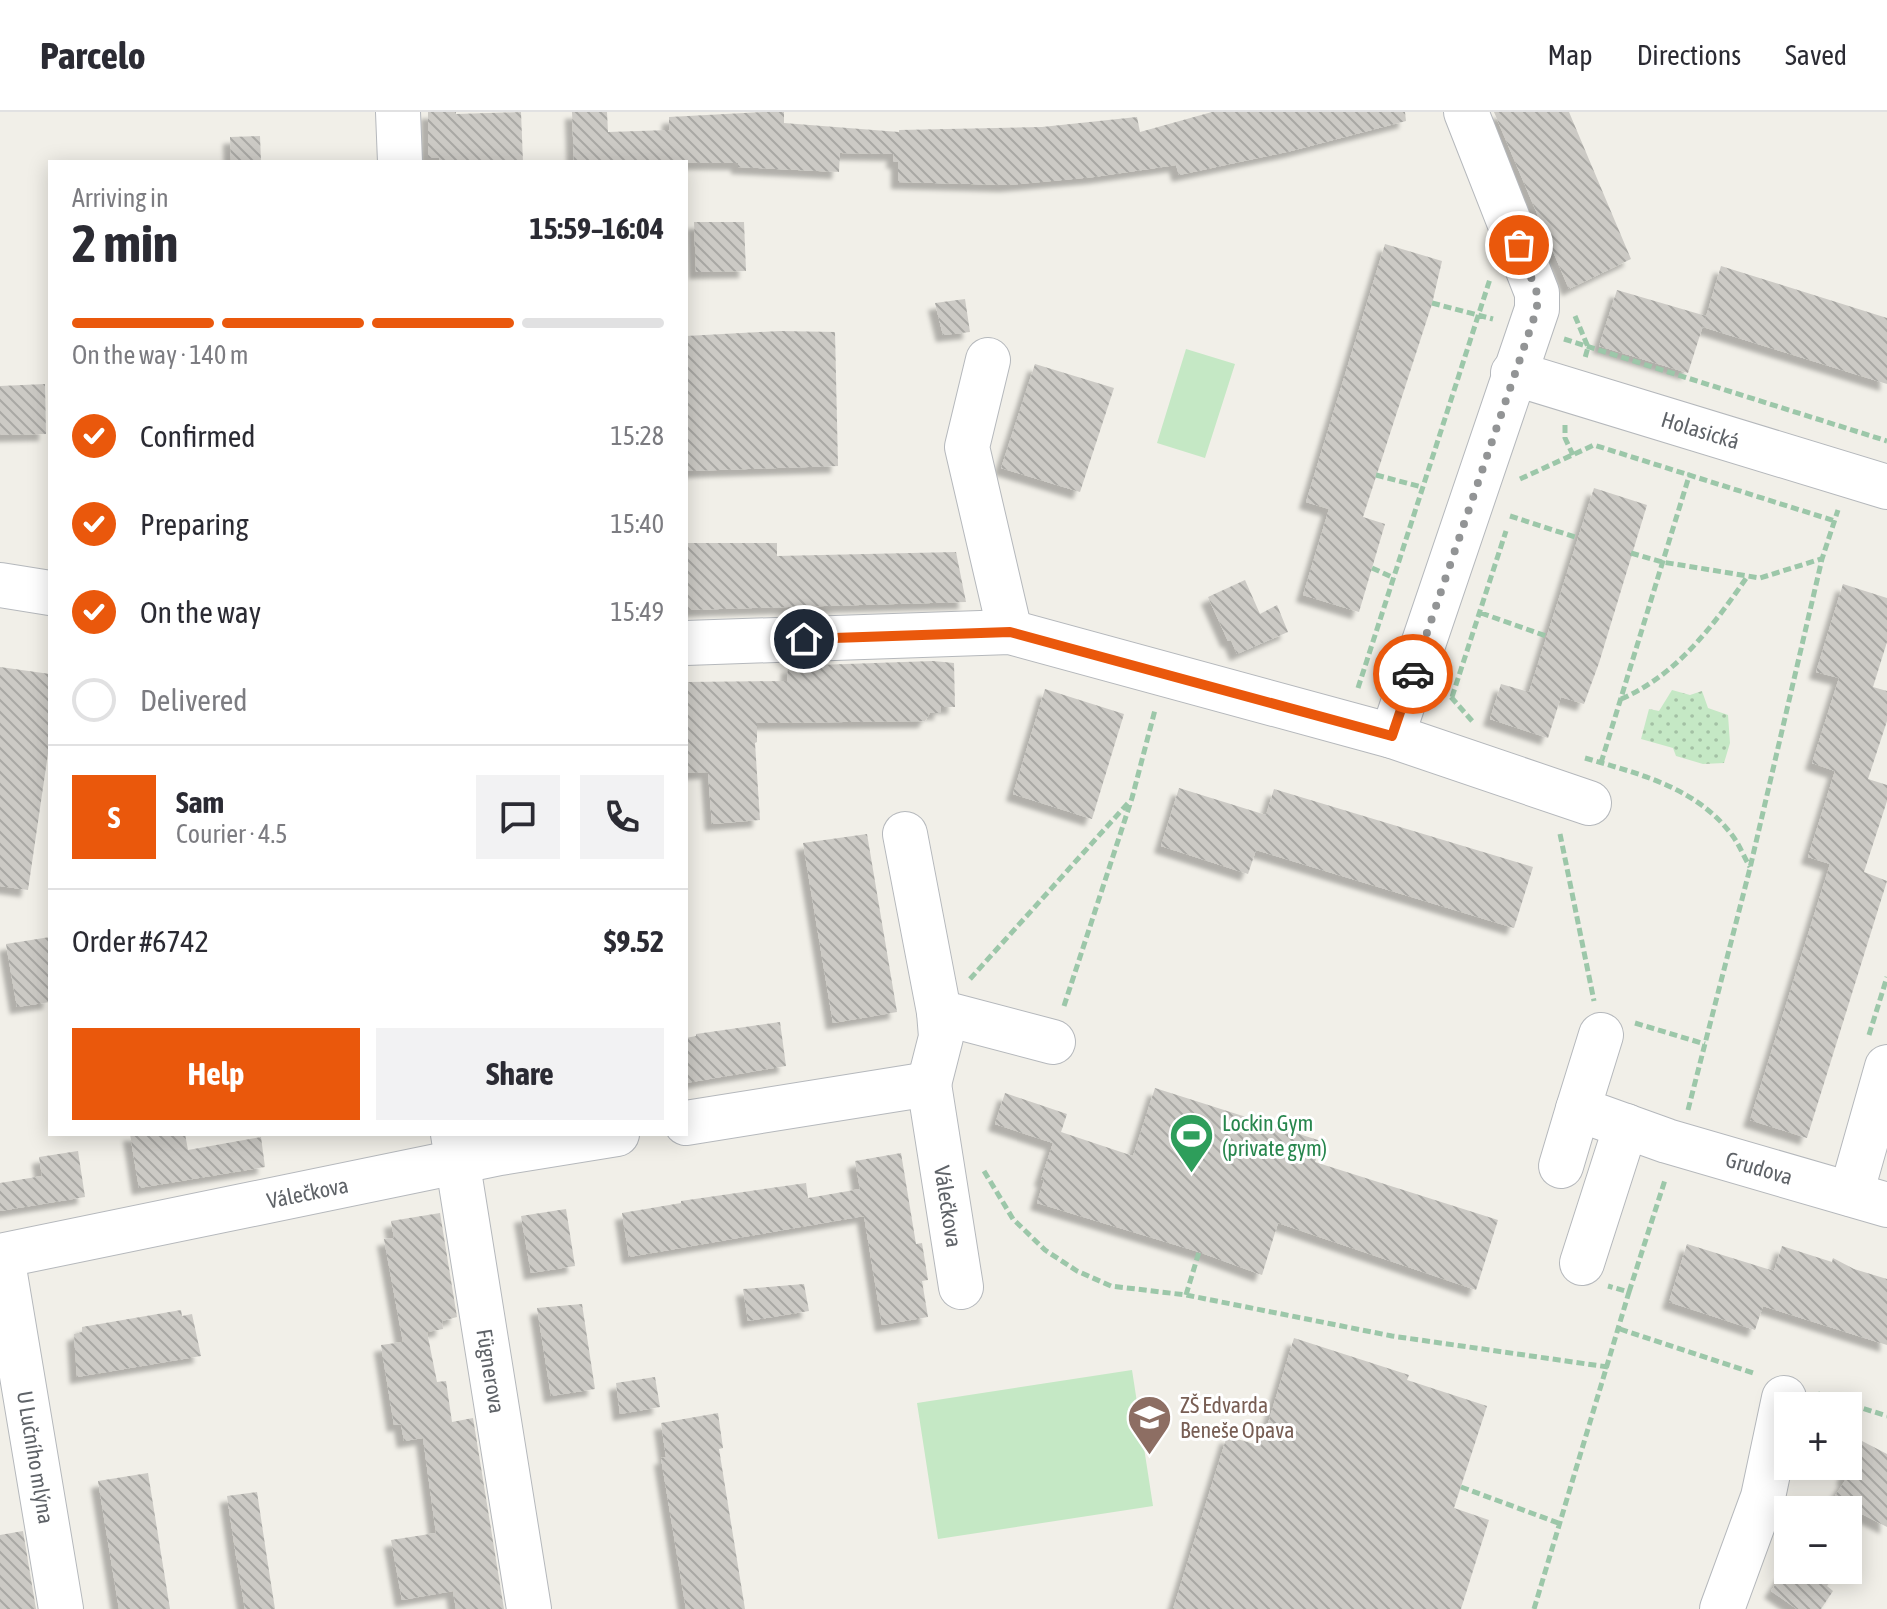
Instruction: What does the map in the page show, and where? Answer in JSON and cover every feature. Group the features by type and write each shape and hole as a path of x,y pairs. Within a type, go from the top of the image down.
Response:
{"street":[{"path":"398,112 400,160"},
{"path":"1392,736 1537,309 1537,293 1466,112"},
{"path":"988,360 967,447 1010,632"},
{"name":"Holasická","path":"1513,373 1867,481"},
{"path":"0,585 48,593"},
{"path":"688,643 1010,632 1392,736 1570,797"},
{"path":"688,1123 929,1084 941,1037 939,1012 905,834"},
{"path":"939,1012 1053,1042"},
{"path":"1561,1166 1599,1023"},
{"name":"Grudova","path":"1578,1109 1673,1142 1869,1199 1878,1052"},
{"name":"Válečkova","path":"929,1084 961,1287"},
{"path":"1582,1263 1626,1126"},
{"name":"Válečkova","path":"1,1256 455,1148 594,1136"},
{"name":"Fügnerova","path":"455,1148 529,1609"},
{"name":"U Lučního mlýna","path":"1,1256 61,1609"},
{"path":"1722,1609 1763,1497 1774,1445"}],"path":[{"path":"1347,724 1492,275"},
{"path":"1432,303 1532,329 1887,441"},
{"path":"1703,431 1601,763 1662,781 1692,797 1732,835 1750,868"},
{"path":"1517,491 1520,479 1594,445 1835,521"},
{"path":"1376,475 1422,487"},
{"path":"1534,1609 1705,1044 1750,868 1822,559 1835,521 1867,481"},
{"path":"1452,697 1513,504"},
{"path":"1510,516 1578,538"},
{"path":"1631,553 1662,562 1760,578 1822,559"},
{"path":"1372,568 1394,578"},
{"path":"1621,699 1641,690 1673,667 1708,630 1747,577"},
{"path":"1481,613 1546,636"},
{"path":"1053,1042 1132,798 1164,674"},
{"path":"1570,797 1599,1023 1705,1044"},
{"path":"939,1012 1132,798"},
{"path":"1878,1052 1887,977"},
{"path":"979,1161 1013,1219 1055,1257 1111,1286 1186,1295 1392,1336 1608,1367"},
{"path":"1186,1295 1199,1252"},
{"path":"1582,1263 1578,1276 1629,1292"},
{"path":"1461,1487 1561,1524"}],"green space":[{"path":"1186,349 1235,364 1205,458 1157,443"},
{"path":"1672,690 1690,695 1702,691 1708,708 1728,715 1730,743 1724,763 1703,764 1676,756 1673,748 1641,739 1649,709 1659,711"},
{"path":"1132,1370 1153,1506 938,1539 917,1403"}],"building":[{"path":"428,112 521,112 523,160 428,158"},
{"path":"572,112 607,112 608,132 669,130 669,117 763,112 784,112 784,123 899,132 1042,127 1137,117 1140,132 1212,112 1405,112 1406,121 1291,151 1179,175 1176,165 1007,185 898,182 898,162 893,161 894,154 840,153 839,172 738,167 738,163 688,163 688,160 574,160"},
{"path":"1494,112 1569,112 1631,259 1569,289"},
{"path":"260,136 261,160 231,160 230,137"},
{"path":"694,222 744,222 746,271 696,272"},
{"path":"1385,244 1442,261 1432,304 1363,517 1385,524 1359,612 1303,595 1329,509 1306,502"},
{"path":"1721,266 1887,318 1887,384 1703,327"},
{"path":"1617,290 1706,316 1688,373 1599,346"},
{"path":"965,299 970,332 943,335 935,303"},
{"path":"780,331 835,332 838,466 688,471 688,336"},
{"path":"1035,364 1114,388 1080,492 1001,468"},
{"path":"45,384 46,434 0,435 0,386"},
{"path":"1594,488 1647,505 1584,704 1561,697 1548,738 1490,719 1501,684 1529,692"},
{"path":"688,543 777,543 777,556 956,552 966,602 688,610"},
{"path":"1245,580 1260,614 1277,605 1288,632 1237,654 1208,597"},
{"path":"1843,584 1887,598 1887,642 1873,687 1887,691 1887,721 1868,779 1887,785 1887,801 1864,872 1887,881 1807,1138 1750,1120 1830,864 1808,857 1835,771 1812,763 1839,678 1816,672"},
{"path":"954,663 955,707 941,707 941,713 930,713 925,721 757,723 755,743 760,820 712,824 708,772 688,773 688,682 787,681 788,666"},
{"path":"0,667 48,674 48,754 28,890 0,886"},
{"path":"1045,689 1124,714 1092,819 1013,794"},
{"path":"1179,788 1266,815 1274,789 1533,867 1514,928 1256,850 1248,874 1161,846"},
{"path":"867,834 897,1012 833,1023 803,843"},
{"path":"48,937 48,1002 17,1007 6,944"},
{"path":"780,1022 786,1066 688,1083 688,1038"},
{"path":"1155,1088 1321,1141 1315,1162 1498,1220 1476,1290 1278,1223 1262,1275 1199,1252 1037,1203 1053,1143 995,1124 1005,1093 1067,1114 1061,1132 1133,1156"},
{"path":"130,1136 185,1136 188,1150 261,1137 265,1167 139,1188"},
{"path":"78,1151 85,1197 0,1211 0,1183 42,1176 39,1157"},
{"path":"901,1153 916,1244 922,1243 928,1280 922,1281 928,1317 882,1325 864,1216 629,1257 622,1213 806,1183 808,1198 860,1189 855,1161"},
{"path":"566,1209 575,1266 531,1273 521,1216"},
{"path":"440,1213 457,1317 442,1321 443,1329 427,1332 437,1382 446,1381 452,1422 473,1418 504,1609 456,1609 453,1591 402,1600 391,1540 436,1533 423,1438 404,1441 401,1424 394,1425 381,1345 403,1342 384,1239 394,1238 391,1221"},
{"path":"1687,1244 1774,1271 1782,1246 1832,1262 1833,1258 1854,1269 1887,1279 1887,1345 1763,1306 1755,1330 1669,1302"},
{"path":"804,1284 809,1311 748,1321 743,1289"},
{"path":"582,1304 595,1389 551,1396 537,1308"},
{"path":"181,1310 182,1316 192,1314 201,1356 77,1377 74,1334 82,1332 82,1327"},
{"path":"1294,1338 1409,1375 1407,1380 1487,1406 1454,1508 1489,1520 1461,1609 1173,1609 1227,1436 1261,1446"},
{"path":"655,1377 660,1407 620,1414 616,1383"},
{"path":"718,1413 723,1448 719,1449 745,1609 686,1609 661,1458 666,1457 661,1423"},
{"path":"1862,1441 1887,1454 1887,1527 1862,1514 1862,1496 1835,1496 1845,1480 1862,1480"},
{"path":"148,1473 170,1609 119,1609 98,1481"},
{"path":"257,1492 275,1609 245,1609 236,1556 227,1496"},
{"path":"23,1531 36,1609 0,1609 0,1535"},
{"path":"1776,1584 1828,1584 1833,1591 1821,1609 1797,1609 1771,1591"}],"way so far":[{"path":"1413,674 1537,309 1537,293 1519,245"}],"place":[{"name":"Lockin Gym (private gym)","path":"1191,1175"},
{"name":"ZŠ Edvarda Beneše Opava","path":"1149,1457"}],"route":[{"path":"804,639 1010,632 1392,736 1413,674"}]}
